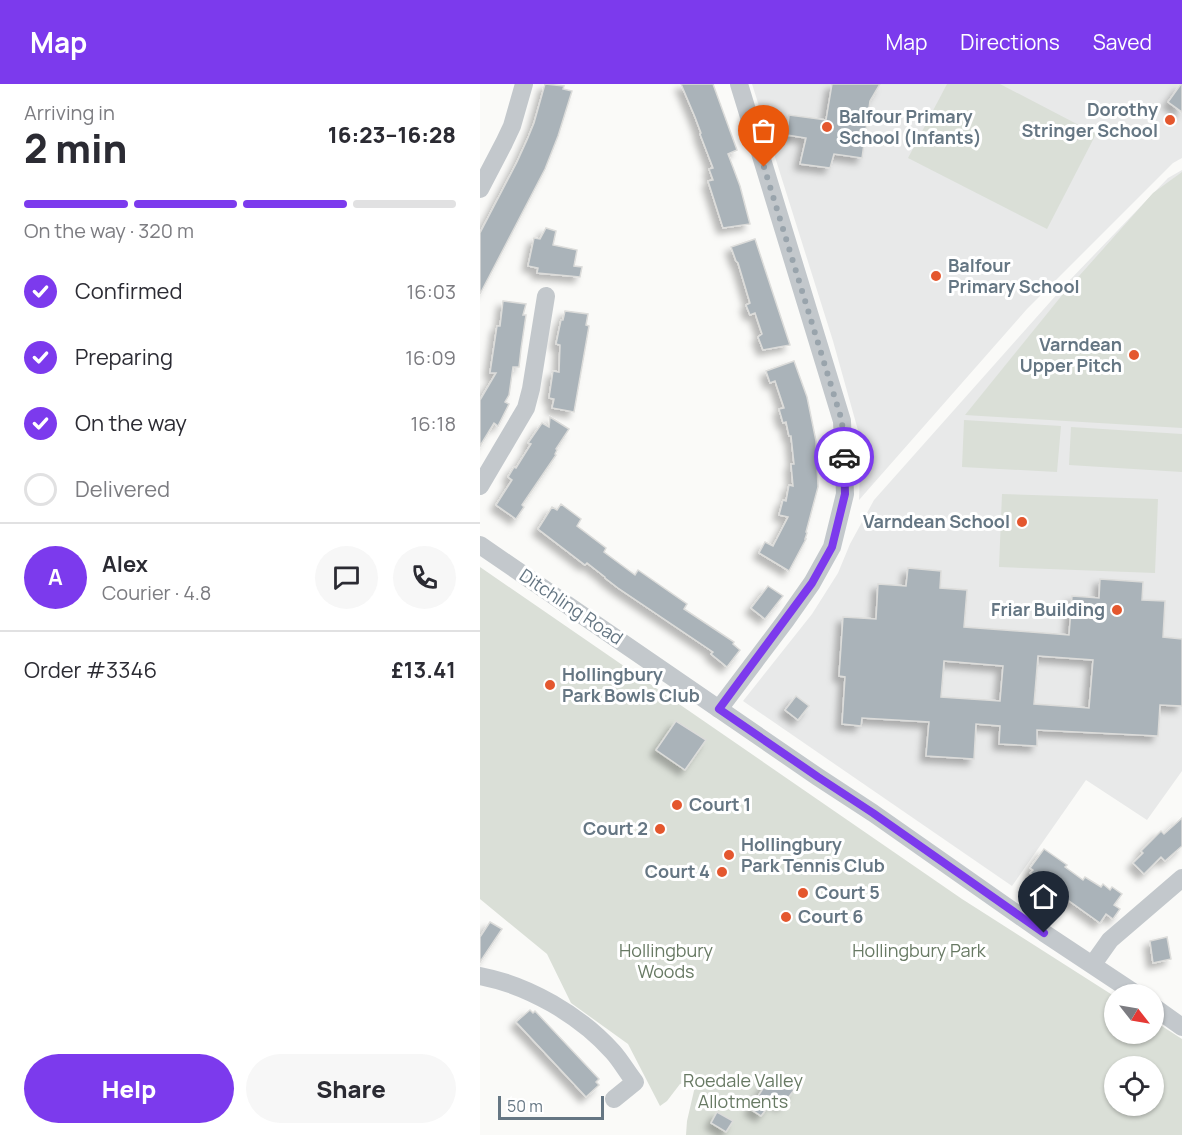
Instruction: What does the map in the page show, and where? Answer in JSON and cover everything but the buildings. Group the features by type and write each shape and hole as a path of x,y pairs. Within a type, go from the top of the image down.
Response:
{"street":[{"path":"480,189 512,126 524,84"},
{"path":"719,709 812,583 832,547 845,494 842,421 739,84"},
{"path":"480,486 526,408 546,294"},
{"name":"Ditchling Road","path":"480,545 1122,984"},
{"path":"1093,964 1110,940 1182,878"},
{"path":"480,976 506,983 547,1001 566,1012 613,1052 635,1082 614,1099"},
{"path":"1164,1014 1182,1027"}],"shaded area":[{"name":"Balfour Primary School","path":"752,84 1182,84 1182,158 1173,163 1027,309 859,500 861,441 833,341"},
{"name":"Varndean School","path":"1182,170 1182,771 1147,820 1086,780 1012,886 743,701 812,614 838,573 850,544 874,500 1067,283 1168,178"}],"green space":[{"path":"947,84 1000,84 1096,134 1047,229 908,158"},
{"path":"1182,172 1182,428 965,415 1063,294 1153,193"},
{"path":"964,420 1061,426 1057,472 962,467"},
{"path":"1071,427 1182,434 1182,472 1069,465"},
{"path":"1002,494 1158,499 1155,573 999,567"},
{"path":"480,567 962,899 1104,990 1104,1044 1164,1044 1164,1027 1182,1039 1182,1135 686,1135 696,1082 680,1084 667,1101 660,1106 628,1044 571,1003 547,954 480,899"}],"way so far":[{"path":"764,167 842,421 844,457"}],"place":[{"name":"Dorothy Stringer School","path":"1170,120"},
{"name":"Balfour Primary School (Infants)","path":"827,127"},
{"name":"Balfour Primary School","path":"936,276"},
{"name":"Varndean Upper Pitch","path":"1134,355"},
{"name":"Varndean School","path":"1022,522"},
{"name":"Friar Building","path":"1117,610"},
{"name":"Hollingbury Park Bowls Club","path":"550,685"},
{"name":"Court 1","path":"677,805"},
{"name":"Court 2","path":"660,829"},
{"name":"Hollingbury Park Tennis Club","path":"729,855"},
{"name":"Court 4","path":"722,872"},
{"name":"Court 5","path":"803,893"},
{"name":"Court 6","path":"786,917"}],"route":[{"path":"844,457 845,494 832,547 812,583 719,709 1044,933"}],"park label":[{"name":"Hollingbury Park","path":"919,951"},
{"name":"Hollingbury Woods","path":"666,961"},
{"name":"Roedale Valley Allotments","path":"743,1091"}]}
